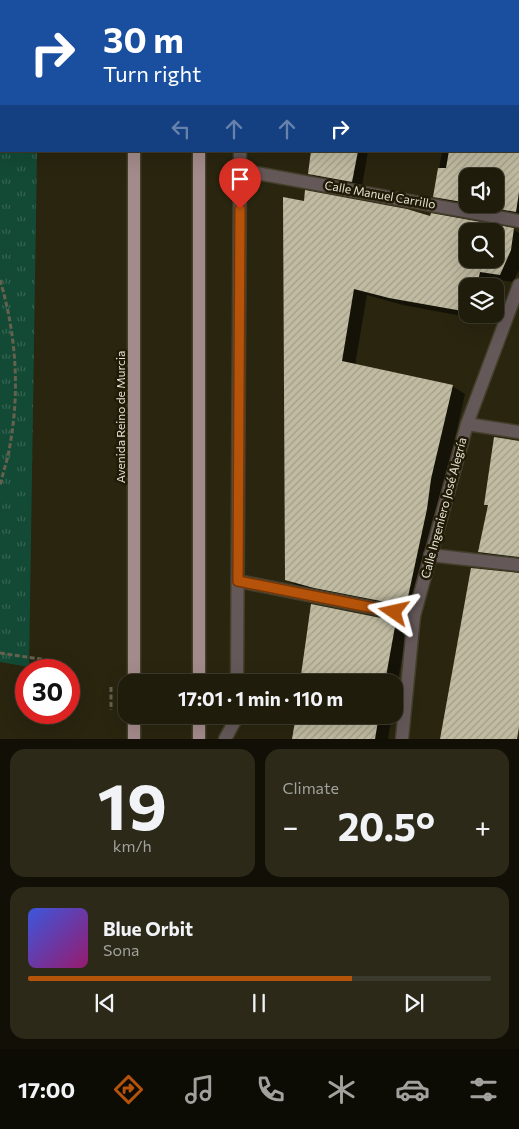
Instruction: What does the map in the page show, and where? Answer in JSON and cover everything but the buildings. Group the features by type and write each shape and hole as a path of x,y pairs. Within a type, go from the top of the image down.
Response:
{"main road":[{"name":"Avenida Reino de Murcia","path":"134,152 134,674"},
{"path":"199,152 199,674"},
{"path":"134,724 134,739"},
{"path":"199,724 199,739"}],"street":[{"path":"237,674 240,152"},
{"name":"Calle Manuel Carrillo","path":"240,170 519,221"},
{"name":"Calle Ingeniero José Alegría","path":"402,739 414,616 467,424 519,285"},
{"path":"467,424 519,432"},
{"path":"430,555 519,565"},
{"path":"238,581 414,616"},
{"path":"224,739 232,724"},
{"path":"237,724 237,739"}],"path":[{"path":"0,280 13,343 16,395 10,445 0,486"},
{"path":"0,653 40,659"}],"green space":[{"path":"0,152 37,152 29,659 15,659 15,665 0,662"}],"route":[{"path":"240,209 238,581 394,612"}]}
